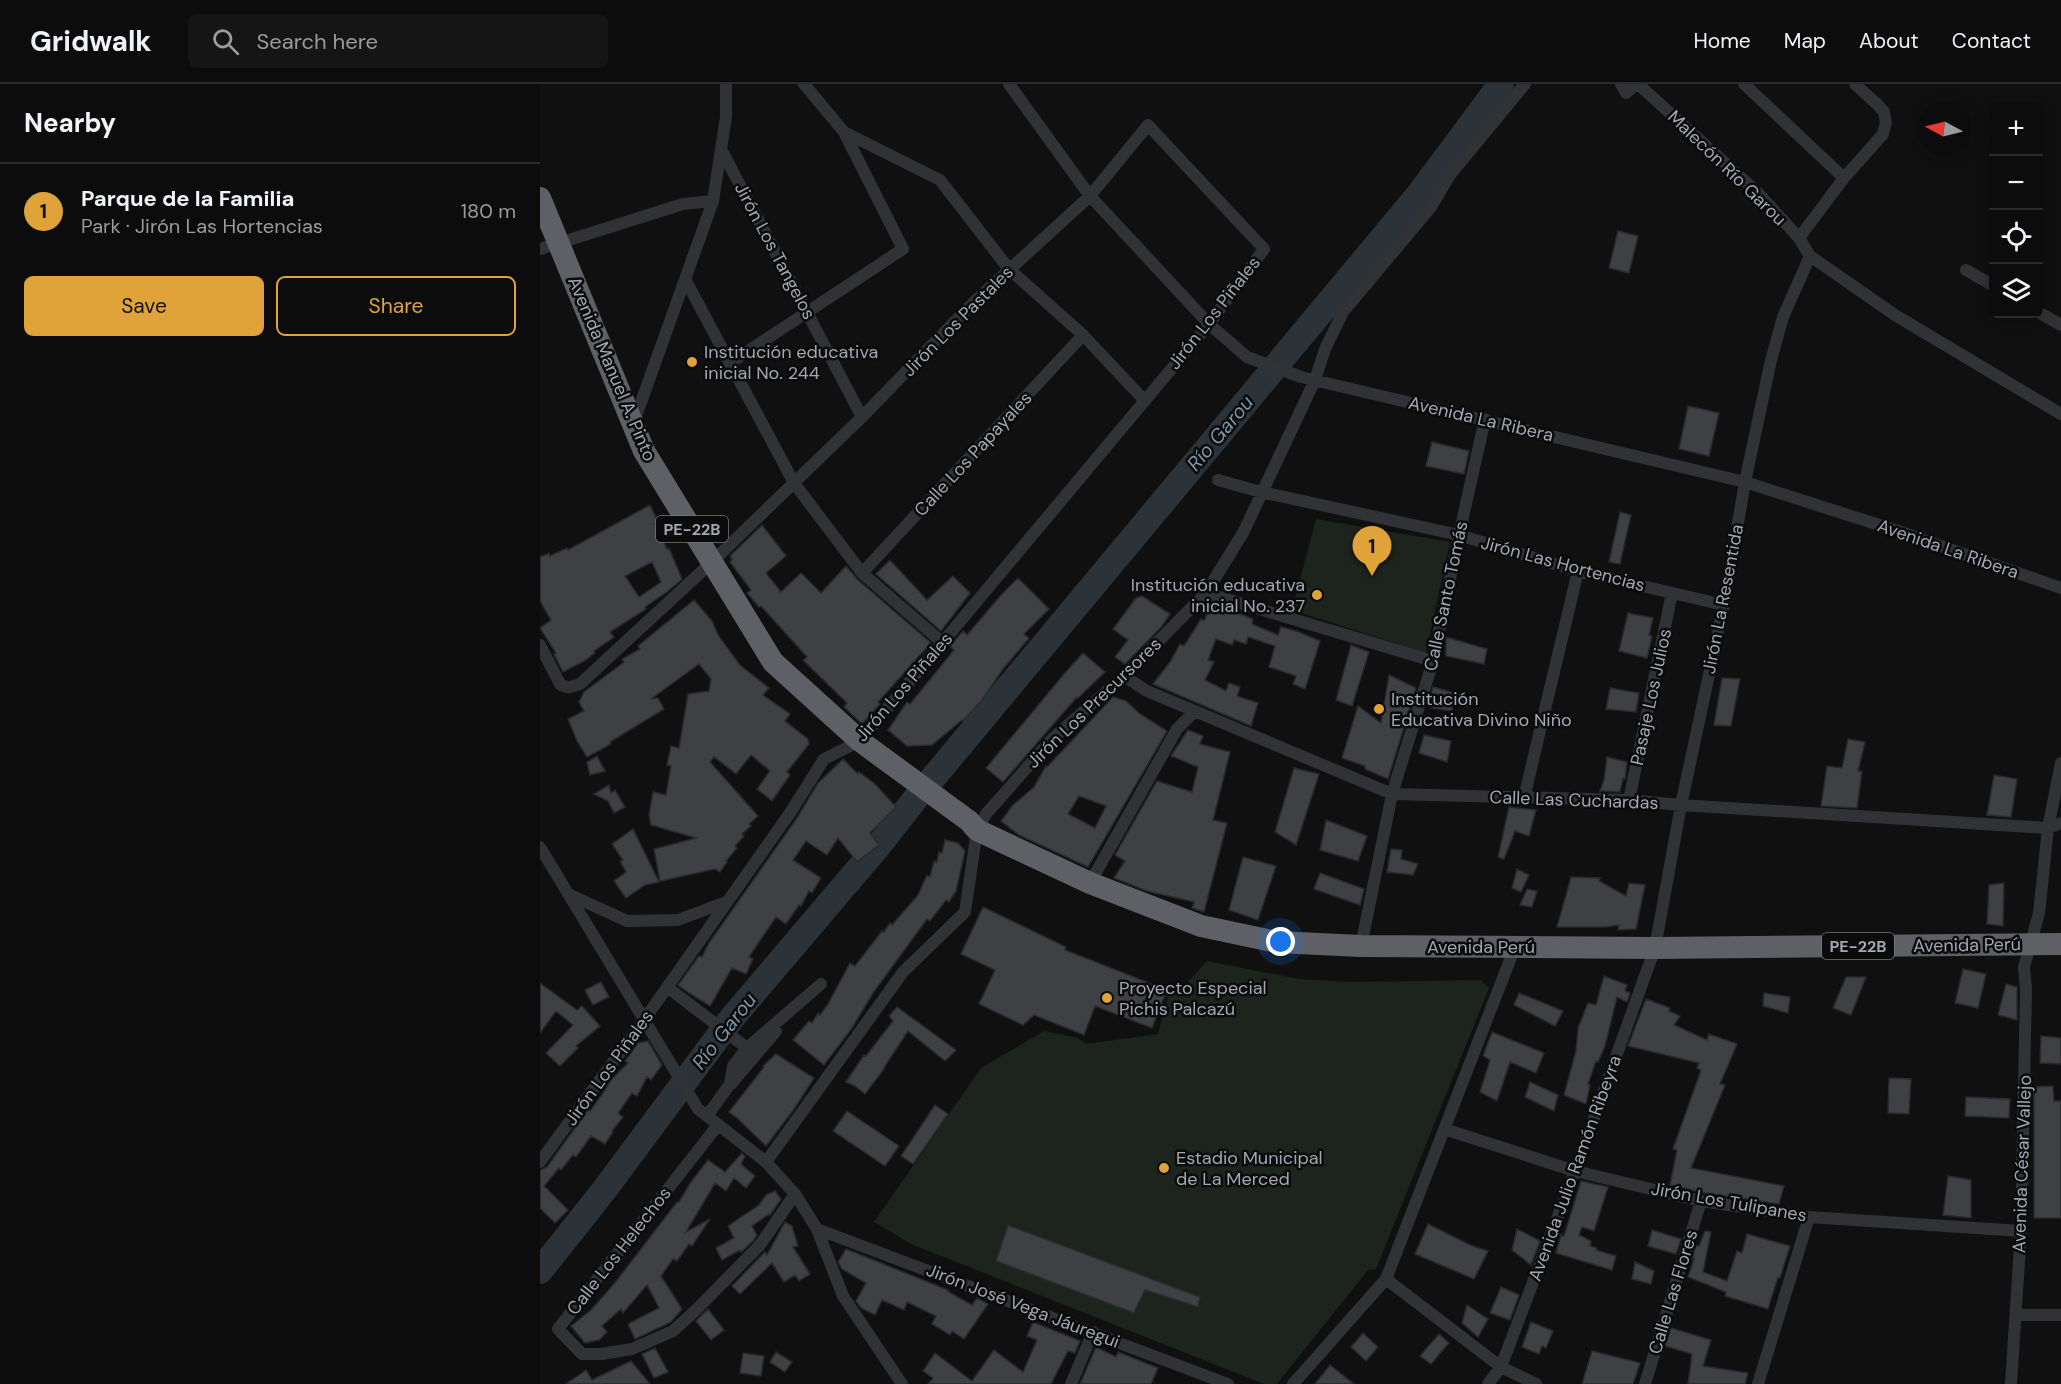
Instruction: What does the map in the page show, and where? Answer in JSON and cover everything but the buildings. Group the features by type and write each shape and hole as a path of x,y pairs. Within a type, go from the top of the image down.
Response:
{"highway":[{"name":"Avenida Manuel A. Pinto","path":"540,198 549,246 644,451 773,662 860,741 935,795"},
{"name":"Avenida Perú","path":"935,795 977,830 1090,883 1201,926 1277,942 1361,946 1654,948 2061,944"}],"street":[{"path":"633,424 713,201 726,117 726,84"},
{"path":"730,363 903,249 844,132 804,84"},
{"name":"Avenida La Ribera","path":"1009,84 1090,196 1209,324 1247,357 1301,377 1745,482 1895,530 2061,588"},
{"name":"Jirón Los Precursores","path":"766,1162 903,972 965,912 977,830 986,814 1053,738 1124,676 1206,593 1244,531 1315,380 1325,349 1343,312 1431,207 1450,175 1525,84"},
{"path":"1621,84 1626,93 1637,84"},
{"name":"Malecón Río Garou","path":"1637,84 1758,194 1799,238 1810,256"},
{"path":"1744,84 1844,178"},
{"path":"1799,238 1844,178 1883,134 1886,123 1884,112 1855,84"},
{"name":"Jirón Los Pastales","path":"540,645 560,684 572,687 580,684 794,483 974,302 1090,196 1148,125 1264,249"},
{"path":"844,132 940,180 1009,269 1083,335 1145,400"},
{"name":"Jirón Los Tangelos","path":"721,148 862,417"},
{"path":"549,246 683,204 713,201"},
{"name":"Jirón Los Piñales","path":"540,1162 644,1020 790,813 824,759 860,741 1209,324 1264,249"},
{"path":"1810,256 1894,315 2061,414"},
{"name":"Jirón La Resentida","path":"1654,948 1771,360 1783,317 1810,256"},
{"path":"1966,270 1989,283"},
{"path":"685,279 794,483 862,573 943,643"},
{"path":"2043,315 2061,325"},
{"name":"Calle Los Papayales","path":"862,573 1083,335"},
{"name":"Calle Santo Tomás","path":"1361,946 1392,794 1433,661 1485,419"},
{"name":"Jirón Las Hortencias","path":"1218,480 1262,492 1459,535 1578,571 1724,605"},
{"path":"1524,798 1578,571"},
{"path":"1206,593 1433,661"},
{"name":"Pasaje Los Julios","path":"1629,800 1672,593"},
{"name":"Calle Las Cuchardas","path":"1124,676 1147,691 1392,794 1629,800 2048,828"},
{"path":"1090,883 1177,729 1195,711"},
{"name":"Avenida César Vallejo","path":"2011,1384 2021,1231 2026,990 2024,967 2039,913 2048,828 2061,763"},
{"path":"2048,828 2061,823"},
{"path":"540,847 698,1109 766,1162 795,1194 817,1229 843,1296 902,1384"},
{"path":"568,894 627,921 678,920 726,902"},
{"path":"1293,1384 1386,1280 1515,947"},
{"name":"Avenida Julio Ramón Ribeyra","path":"1488,1384 1501,1367 1575,1171 1654,948"},
{"path":"730,1084 733,1066 747,1048 821,984"},
{"path":"667,987 747,1048"},
{"path":"707,1116 730,1084 804,1000"},
{"name":"Calle Los Helechos","path":"718,1125 558,1329 582,1354 602,1354 632,1349 673,1331 696,1311 760,1245 795,1194"},
{"name":"Jirón Los Tulipanes","path":"1444,1129 1575,1171 1701,1200 1809,1217 2021,1231"},
{"name":"Calle Las Flores","path":"1645,1384 1701,1200"},
{"path":"1758,1384 1809,1217"},
{"name":"Jirón José Vega Jáuregui","path":"817,1229 1228,1384"},
{"path":"1386,1280 1501,1367 1536,1384"},
{"path":"2016,1315 2061,1315"},
{"path":"1071,1384 1093,1332"}],"shaded area":[{"path":"1316,519 1450,542 1426,653 1292,610"},
{"name":"Estadio Municipal de La Merced","path":"1207,961 1299,979 1352,982 1481,980 1489,988 1376,1269 1368,1270 1277,1384 1264,1384 911,1244 874,1222 981,1068 1044,1031 1078,1038 1086,1044 1158,1034 1169,992 1178,993"}],"waterway":[{"name":"Río Garou","path":"933,778 1420,193 1501,84"},
{"name":"Río Garou","path":"540,1271 605,1189 732,1018 916,798"}],"place":[{"name":"Institución educativa inicial No. 244","path":"692,362"},
{"name":"Parque de la Familia","path":"1372,576"},
{"name":"Institución educativa inicial No. 237","path":"1317,595"},
{"name":"Institución Educativa Divino Niño","path":"1379,709"},
{"name":"Proyecto Especial Pichis Palcazú","path":"1107,998"},
{"name":"Estadio Municipal de La Merced","path":"1164,1168"}]}
